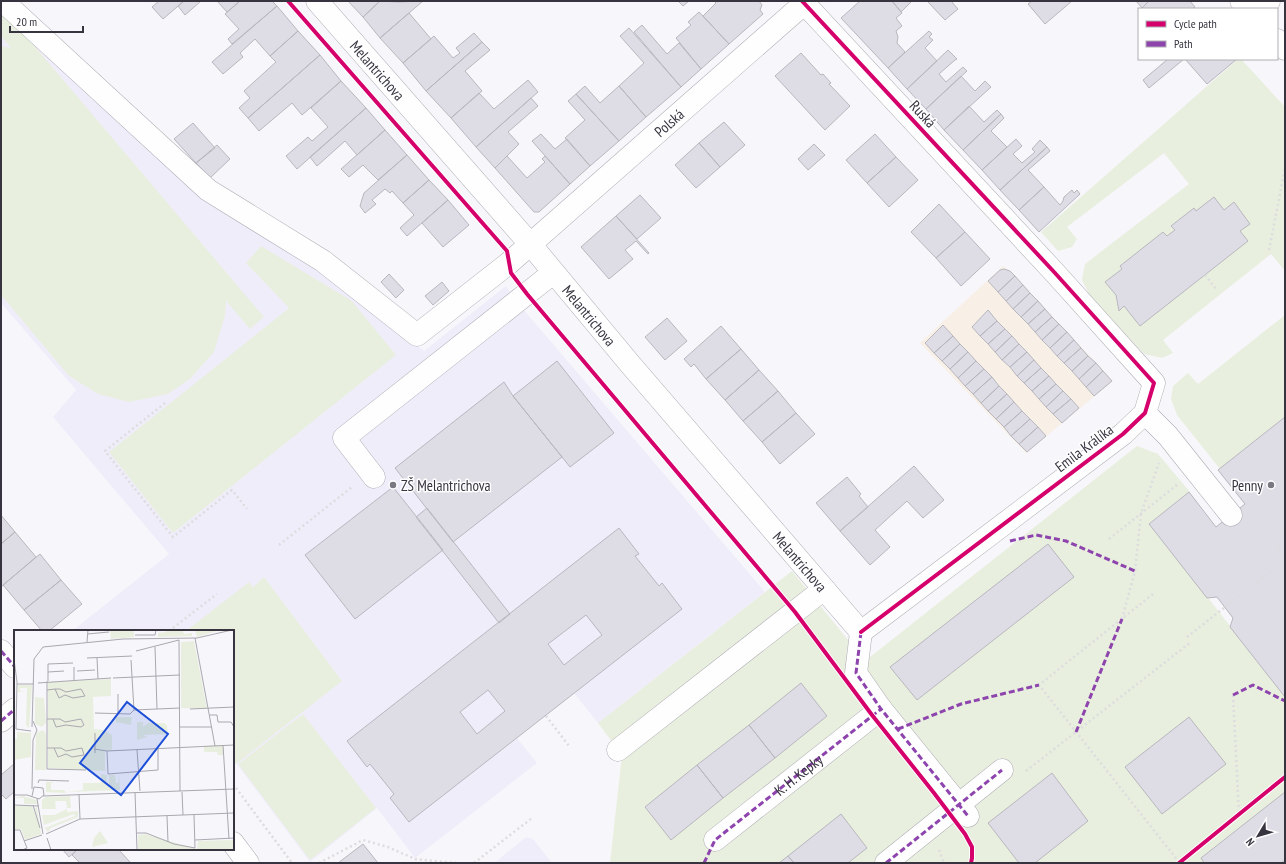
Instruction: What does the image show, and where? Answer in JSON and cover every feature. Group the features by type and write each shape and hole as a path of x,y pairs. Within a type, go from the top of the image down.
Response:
{"street":[{"name":"Melantrichova","path":"317,1 531,245 630,364 861,632"},
{"path":"1261,8 1269,1"},
{"name":"Polská","path":"6,4 208,190 323,262 416,335 531,245 805,2"},
{"name":"Ruská","path":"805,2 1027,243"},
{"path":"1278,41 1285,49"},
{"name":"Emila Králíka","path":"861,632 1123,434 1145,413 1154,383 1027,243"},
{"path":"372,475 344,438 553,272"},
{"path":"1145,413 1168,436 1231,515"},
{"path":"618,750 824,590"},
{"path":"861,632 856,673 881,709 963,810"},
{"path":"1,651 14,666"},
{"path":"1,721 14,709"},
{"name":"K. H. Kepky","path":"716,840 881,709"},
{"path":"886,863 963,810 1012,772"},
{"path":"234,845 246,863"}],"path":[{"path":"1269,250 1285,168"},
{"path":"1205,275 1217,290"},
{"path":"165,403 105,451 173,537 232,490 247,509"},
{"path":"1122,619 1135,571 1141,514 1168,436"},
{"path":"1109,539 1195,470"},
{"path":"279,545 372,475"},
{"path":"1188,637 1285,560 1277,542 1285,528"},
{"path":"170,630 217,594"},
{"path":"1154,594 1039,685 1179,862 1185,857"},
{"path":"1012,772 1076,732 1191,642"},
{"path":"1233,695 1239,814"},
{"path":"546,716 570,746"},
{"path":"234,785 292,863"},
{"path":"1233,819 1245,810"},
{"path":"474,863 532,818"},
{"path":"319,863 363,840 388,847 415,859 456,863"}],"shaded area":[{"name":"ZŠ Melantrichova","path":"1,8 206,199 337,281 424,351 506,286 517,302 765,592 598,723 574,693 517,738 537,763 415,858 377,808 310,862 234,760 234,630 73,630 169,554 53,417 76,390 1,303"},
{"path":"1003,266 1010,271 1113,381 1026,453 920,343"},
{"path":"526,837 533,839 552,863 494,863"}],"green space":[{"path":"4,10 264,317 250,329 226,301 225,316 214,352 190,379 168,394 129,402 98,394 69,376 1,295 1,46 11,48 1,36 1,12"},
{"path":"1237,60 1242,60 1285,107 1285,271 1271,254 1163,340 1173,353 1162,358 1144,354 1090,296 1082,280 1085,264 1189,184 1164,153 1067,227 1077,239 1072,247 1058,251 1041,232"},
{"path":"261,246 352,301 396,355 173,533 109,452 289,308 246,263"},
{"path":"1285,315 1285,418 1220,469 1177,415 1171,399 1173,386 1188,373 1198,384"},
{"path":"1137,446 1158,454 1190,492 1151,524 1285,697 1285,863 610,863 622,755 598,723 792,571 865,661"},
{"path":"264,577 342,681 236,764 234,762 234,630 187,630 249,582 253,587"},
{"path":"303,714 376,808 310,860 238,764"}],"building":[{"path":"159,1 184,1 163,19 152,7"},
{"path":"184,1 201,1 185,15 178,6"},
{"path":"217,1 240,1 227,12"},
{"path":"240,1 272,1 277,6 232,44 228,39 239,29 225,14"},
{"path":"348,1 380,1 363,17"},
{"path":"380,1 423,1 380,38 363,17"},
{"path":"678,1 689,1 683,6"},
{"path":"714,1 759,1 762,5 760,10 763,14 729,44 703,16 716,3"},
{"path":"860,1 892,1 902,13 896,18 902,26 896,31 898,37 897,43 905,52 888,68 841,18"},
{"path":"892,1 912,1 901,12"},
{"path":"927,1 951,1 958,9 945,20"},
{"path":"1032,1 1072,1 1045,24 1028,4"},
{"path":"1136,1 1149,1 1142,8"},
{"path":"1149,1 1190,1 1195,7 1194,8 1142,8"},
{"path":"277,6 298,31 270,56 255,39 240,53 243,57 223,74 212,62"},
{"path":"699,12 729,44 701,69 676,38 691,25 688,22"},
{"path":"409,13 431,39 403,63 380,38"},
{"path":"642,25 667,54 679,43 701,69 681,87 634,32"},
{"path":"629,28 681,87 646,117 619,86 644,63 620,36"},
{"path":"298,31 320,55 248,118 239,108 250,98 244,91 276,62 270,56"},
{"path":"929,31 932,34 929,37 933,40 925,48 937,61 907,89 888,68"},
{"path":"474,33 482,42 426,91 403,63 434,36 453,58 460,53 456,48"},
{"path":"482,42 490,50 465,71 482,91 451,118 426,91"},
{"path":"948,50 957,59 939,74 946,82 963,67 967,71 926,109 907,89"},
{"path":"801,53 821,75 823,74 831,83 829,84 850,106 825,130 775,76"},
{"path":"320,55 341,81 302,115 292,103 259,131 248,118"},
{"path":"1167,60 1183,60 1149,88 1143,80"},
{"path":"1186,60 1236,60 1207,84"},
{"path":"961,76 975,91 985,81 991,87 944,130 926,109"},
{"path":"528,80 538,92 476,147 451,118 479,93 494,109"},
{"path":"341,81 366,108 297,169 286,156 308,137 312,141 328,127 311,108"},
{"path":"585,86 600,103 619,86 646,117 619,141 576,94"},
{"path":"576,94 619,141 590,166 565,138 585,120 568,101"},
{"path":"531,98 538,106 508,132 519,144 495,168 476,147"},
{"path":"969,106 984,122 997,110 1001,114 963,150 944,130"},
{"path":"366,108 385,130 357,155 345,141 317,166 310,157"},
{"path":"1001,114 1004,118 991,131 1007,147 982,170 963,150"},
{"path":"724,122 745,145 720,167 699,143"},
{"path":"193,123 215,148 196,163 174,139"},
{"path":"385,130 407,155 378,180 363,165 349,177 341,169"},
{"path":"541,134 555,149 567,139 590,166 570,184 532,141"},
{"path":"875,134 896,157 867,183 846,160"},
{"path":"1016,139 1022,146 1013,154 1022,163 1035,152 1032,149 1040,140 1047,147 1000,190 982,170"},
{"path":"699,143 720,167 696,188 675,165"},
{"path":"814,144 825,155 808,170 798,159"},
{"path":"217,145 230,159 210,178 196,163"},
{"path":"1047,147 1050,151 1028,170 1044,187 1019,210 1000,190"},
{"path":"407,155 429,180 403,203 392,191 390,193 385,189 372,200 376,204 365,213 360,206 364,193"},
{"path":"507,156 527,178 545,162 542,159 545,156 570,184 539,212 534,212 495,168"},
{"path":"896,157 918,180 889,207 867,183"},
{"path":"429,180 448,200 407,236 400,228 414,215 403,203"},
{"path":"1044,187 1060,205 1064,197 1072,190 1074,193 1077,190 1080,194 1039,232 1019,210"},
{"path":"640,195 661,218 637,239 616,216"},
{"path":"1214,197 1224,210 1234,202 1250,224 1240,231 1248,241 1140,326 1124,306 1119,311 1116,295 1105,282 1122,269 1120,266 1163,232 1167,236 1175,230 1171,226 1194,208 1196,211"},
{"path":"448,200 469,225 443,247 422,223"},
{"path":"939,204 965,232 936,258 911,232"},
{"path":"616,216 649,253 648,254 636,241 625,250 633,259 609,279 581,247"},
{"path":"965,232 990,259 961,286 936,258"},
{"path":"1004,269 1010,271 1015,276 998,292 988,281 1000,270"},
{"path":"389,274 404,290 396,298 381,282"},
{"path":"1015,276 1023,285 1006,301 998,292"},
{"path":"442,282 449,291 433,305 425,296"},
{"path":"1023,285 1030,293 1013,309 1006,301"},
{"path":"1030,293 1038,301 1021,317 1013,309"},
{"path":"1038,301 1045,309 1028,324 1021,317"},
{"path":"1045,309 1052,317 1035,332 1028,324"},
{"path":"988,310 997,321 980,336 972,327"},
{"path":"1052,317 1059,324 1042,340 1035,332"},
{"path":"667,318 687,341 665,360 645,337"},
{"path":"997,321 1005,329 988,344 980,336"},
{"path":"1059,324 1067,332 1050,348 1042,340"},
{"path":"943,325 953,336 934,353 925,343"},
{"path":"721,326 741,349 706,379 694,364 691,367 684,359"},
{"path":"1005,329 1012,336 995,352 988,344"},
{"path":"1067,332 1074,340 1057,356 1050,348"},
{"path":"953,336 960,344 942,361 934,353"},
{"path":"1012,336 1019,344 1002,360 995,352"},
{"path":"1074,340 1081,348 1064,363 1057,356"},
{"path":"960,344 968,352 950,369 942,361"},
{"path":"1019,344 1027,352 1010,367 1002,360"},
{"path":"1081,348 1088,356 1072,371 1064,363"},
{"path":"741,349 759,370 725,400 706,379"},
{"path":"968,352 976,361 958,378 950,369"},
{"path":"1027,352 1034,360 1017,376 1010,367"},
{"path":"1088,356 1096,363 1079,379 1072,371"},
{"path":"1034,360 1041,368 1024,383 1017,376"},
{"path":"557,361 614,433 570,467 513,396"},
{"path":"976,361 984,369 965,386 958,378"},
{"path":"1096,363 1103,371 1086,387 1079,379"},
{"path":"1041,368 1049,376 1032,391 1024,383"},
{"path":"984,369 992,377 973,394 965,386"},
{"path":"759,370 778,391 743,421 725,400"},
{"path":"1103,371 1112,381 1094,396 1086,387"},
{"path":"1049,376 1056,384 1039,399 1032,391"},
{"path":"992,377 999,386 981,403 973,394"},
{"path":"504,382 513,396 562,457 453,542 395,468"},
{"path":"1056,384 1063,391 1046,407 1039,399"},
{"path":"999,386 1007,394 988,411 981,403"},
{"path":"778,391 796,413 762,442 743,421"},
{"path":"1063,391 1071,399 1053,414 1046,407"},
{"path":"1007,394 1014,402 996,419 988,411"},
{"path":"1071,399 1079,408 1062,423 1053,414"},
{"path":"1014,402 1022,411 1004,427 996,419"},
{"path":"1022,411 1030,419 1011,436 1004,427"},
{"path":"796,413 815,434 780,464 762,442"},
{"path":"1285,417 1285,697 1230,627 1233,618 1217,597 1207,598 1149,524 1189,492 1216,527 1245,504 1218,470"},
{"path":"1030,419 1038,427 1019,444 1011,436"},
{"path":"1038,427 1046,436 1027,452 1019,444"},
{"path":"914,466 944,500 923,518 907,501 875,530 890,547 870,565 840,531"},
{"path":"847,477 861,494 859,496 868,507 840,531 816,503"},
{"path":"393,487 443,550 355,619 305,555"},
{"path":"427,508 510,614 499,623 416,517"},
{"path":"1,515 15,532 1,544"},
{"path":"619,528 639,554 635,556 659,586 662,583 682,609 409,822 390,798 394,794 370,764 367,767 347,741","holes":["586,615 602,635 564,665 548,644","488,690 505,711 477,734 460,712"]},
{"path":"15,532 36,557 1,587 1,544"},
{"path":"1048,544 1074,577 917,700 890,667"},
{"path":"40,554 61,580 24,610 3,585"},
{"path":"61,580 82,604 50,630 41,630 24,610"},
{"path":"801,683 827,716 775,758 749,725"},
{"path":"1189,717 1226,764 1162,814 1125,767"},
{"path":"749,725 775,758 723,798 697,765"},
{"path":"14,764 14,792 6,799 1,794 1,775"},
{"path":"697,765 723,798 671,840 645,807"},
{"path":"1052,773 1088,821 1035,863 1019,863 988,823"},
{"path":"1285,792 1285,860 1281,863 1204,863 1201,858"},
{"path":"841,814 867,848 848,863 794,863 788,856"},
{"path":"363,844 378,863 338,863"},
{"path":"63,850 77,850 69,857"},
{"path":"77,850 119,850 130,862 80,863 72,855"},
{"path":"788,856 794,863 779,863"}],"marked path":[{"path":"1010,541 1036,535 1066,541 1135,571"},
{"path":"1076,732 1122,619"},
{"path":"861,632 856,673 881,709 968,816"},
{"path":"1,651 14,666"},
{"path":"898,729 961,704 1039,685"},
{"path":"1233,695 1253,685 1285,701"},
{"path":"704,863 715,840 881,709"},
{"path":"1,721 14,710"},
{"path":"886,863 1002,770"}],"cycle path":[{"path":"288,1 507,251 511,273 527,294 795,612 872,715 965,834 972,847 971,863"},
{"path":"802,1 1055,273 1154,383 1145,413 1123,434 861,632"},
{"path":"1179,863 1285,777"}],"place":[{"name":"ZŠ Melantrichova","path":"393,485"},
{"name":"Penny","path":"1271,485"}]}
